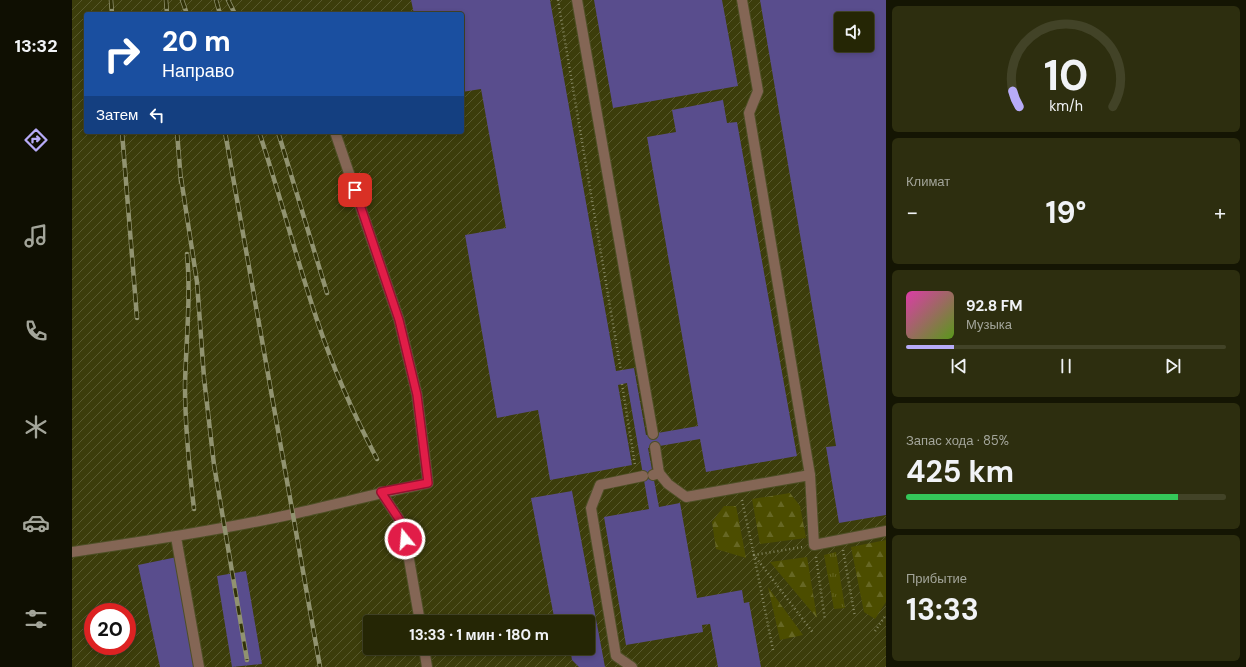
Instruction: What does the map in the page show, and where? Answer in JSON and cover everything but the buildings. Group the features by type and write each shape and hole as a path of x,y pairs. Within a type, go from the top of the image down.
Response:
{"lane":[{"path":"577,0 653,434"},
{"path":"742,0 758,91 749,112 810,475 814,545 886,530"},
{"path":"72,552 176,537 292,514 381,492 428,483 417,395 399,320 336,134"},
{"path":"648,475 655,447"},
{"path":"632,667 616,656 591,508 600,485 648,475 668,484 686,497 810,475"},
{"path":"381,492 403,525 419,615"},
{"path":"176,537 200,667"},
{"path":"425,655 427,667"}],"path":[{"path":"558,0 621,371"},
{"path":"622,384 648,475"},
{"path":"739,488 754,555 772,650"},
{"path":"841,539 854,617"},
{"path":"754,555 814,545 824,620"},
{"path":"754,555 814,634"},
{"path":"875,631 886,615"}],"shaded area":[{"path":"72,0 886,0 886,667 72,667"}],"green space":[{"path":"790,493 800,506 806,538 760,544 752,499"},
{"path":"724,506 736,506 746,558 716,549 712,522"},
{"path":"886,540 886,602 875,619 864,612 851,547"},
{"path":"836,552 845,608 834,609 824,555"},
{"path":"807,557 817,618 770,562"},
{"path":"768,587 803,635 780,640"}],"railway":[{"path":"111,0 112,12"},
{"path":"166,0 167,12"},
{"path":"182,0 186,12"},
{"path":"216,0 219,12"},
{"path":"228,0 234,12"},
{"path":"122,134 137,318"},
{"path":"177,134 181,182"},
{"path":"225,134 320,667"},
{"path":"260,134 309,297 323,338 344,391 377,459"},
{"path":"279,134 327,293"},
{"path":"181,178 197,282 204,378 214,465 247,660"},
{"path":"187,254 188,303 185,401 190,478 194,509"}],"route":[{"path":"355,190 399,320 417,395 428,483 381,492 403,525 405,539"}]}
